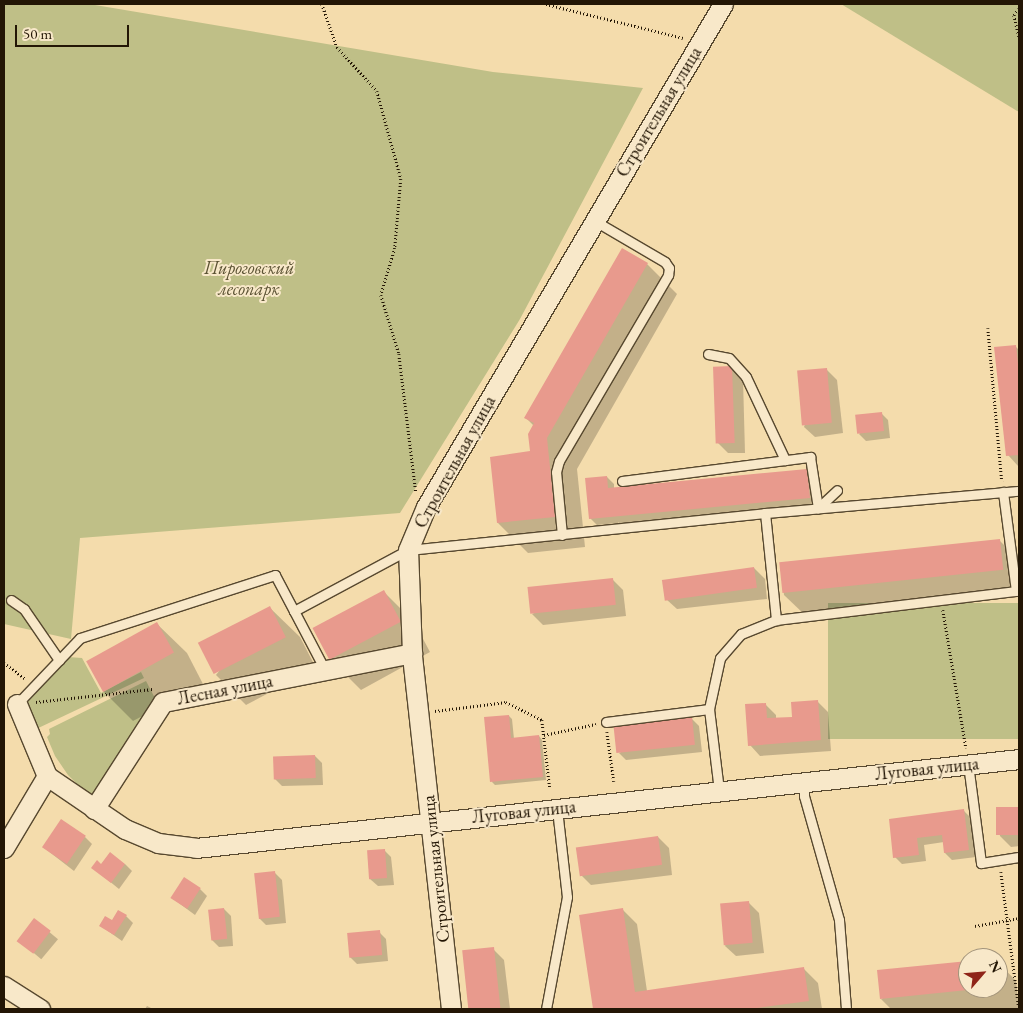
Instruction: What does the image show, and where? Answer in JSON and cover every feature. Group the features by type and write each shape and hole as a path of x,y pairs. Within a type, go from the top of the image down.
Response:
{"street":[{"name":"Строительная улица","path":"452,1009 412,653 408,550 426,507 723,4"},
{"name":"Лесная улица","path":"94,809 164,702 412,653"},
{"path":"4,848 48,776 17,704"},
{"name":"Луговая улица","path":"48,776 125,829 158,843 196,848 430,821 1019,759"},
{"path":"4,986 40,1009"}],"lane":[{"path":"562,535 556,472 559,461 668,274 669,268 665,262 595,221"},
{"path":"708,354 729,358 746,377 785,460"},
{"path":"622,481 810,457 818,508"},
{"path":"818,508 837,490"},
{"path":"294,611 408,550 765,513 1019,491"},
{"path":"719,791 709,709 720,658 741,634 776,620 1016,591 1003,492"},
{"path":"765,513 776,620"},
{"path":"17,704 80,638 275,575 325,670"},
{"path":"10,600 24,609 59,660"},
{"path":"606,722 709,709"},
{"path":"968,764 981,862 1019,857"},
{"path":"804,782 804,796 838,920 846,1009"},
{"path":"546,1009 567,897 557,809"}],"path":[{"path":"322,4 337,47 377,91 401,178 395,248 381,295 399,354 414,490 426,507"},
{"path":"546,4 700,42"},
{"path":"1019,9 1014,15 1019,36"},
{"path":"988,328 1003,492"},
{"path":"941,599 968,764"},
{"path":"4,663 35,685"},
{"path":"17,704 157,689 164,702"},
{"path":"418,713 506,702 542,720 550,789"},
{"path":"544,735 606,722 614,782"},
{"path":"999,860 1019,1009"},
{"path":"975,926 1019,918"},
{"path":"1016,992 1019,987"}],"green space":[{"name":"Пироговский лесопарк","path":"4,4 89,4 493,72 643,88 520,319 400,513 80,538 71,639 4,624"},
{"path":"841,4 1019,4 1019,112"},
{"path":"828,603 1019,603 1019,739 828,739"},
{"path":"68,657 82,658 101,693 141,672 144,678 32,731 20,704"},
{"path":"146,681 158,704 95,793 87,794 68,775 55,756 47,737 50,734 49,729"}],"building":[{"path":"622,248 648,263 547,438 555,517 497,523 490,457 530,451 528,434 534,423 524,418"},
{"path":"1016,345 1019,373 1019,455 1006,456 994,347"},
{"path":"732,366 735,443 716,444 713,367"},
{"path":"827,368 832,423 802,425 797,371"},
{"path":"882,412 884,431 857,434 855,415"},
{"path":"807,469 810,498 589,519 585,478 607,476 608,488"},
{"path":"1000,539 1003,570 782,593 779,562"},
{"path":"754,567 757,588 665,601 662,580"},
{"path":"613,578 616,605 530,614 527,587"},
{"path":"384,590 401,622 329,660 312,628"},
{"path":"270,606 286,637 214,674 198,643"},
{"path":"157,622 174,653 103,692 86,661"},
{"path":"818,700 821,740 748,746 745,704 766,703 767,718 792,717 791,702"},
{"path":"509,715 511,738 539,735 543,777 490,782 484,717"},
{"path":"692,717 695,745 616,753 613,725"},
{"path":"315,755 316,778 274,779 273,756"},
{"path":"996,807 1019,807 1019,835 996,835"},
{"path":"964,809 969,850 944,853 942,835 917,838 919,855 893,858 889,819"},
{"path":"61,819 86,836 67,864 42,847"},
{"path":"658,836 662,865 580,876 576,848"},
{"path":"385,849 387,878 369,879 367,850"},
{"path":"110,852 125,864 111,883 91,868 97,860 101,864"},
{"path":"275,871 280,917 259,919 254,873"},
{"path":"184,877 201,888 187,909 170,898"},
{"path":"749,901 753,943 724,945 720,904"},
{"path":"224,908 227,939 211,941 208,910"},
{"path":"623,908 635,992 804,967 809,1001 750,1009 593,1009 579,915"},
{"path":"118,910 127,915 114,935 99,926 105,916 112,920"},
{"path":"34,918 51,931 33,954 17,941"},
{"path":"380,930 382,955 349,958 347,933"},
{"path":"494,947 500,1009 468,1009 462,950"},
{"path":"958,962 958,991 880,999 877,970"}]}
